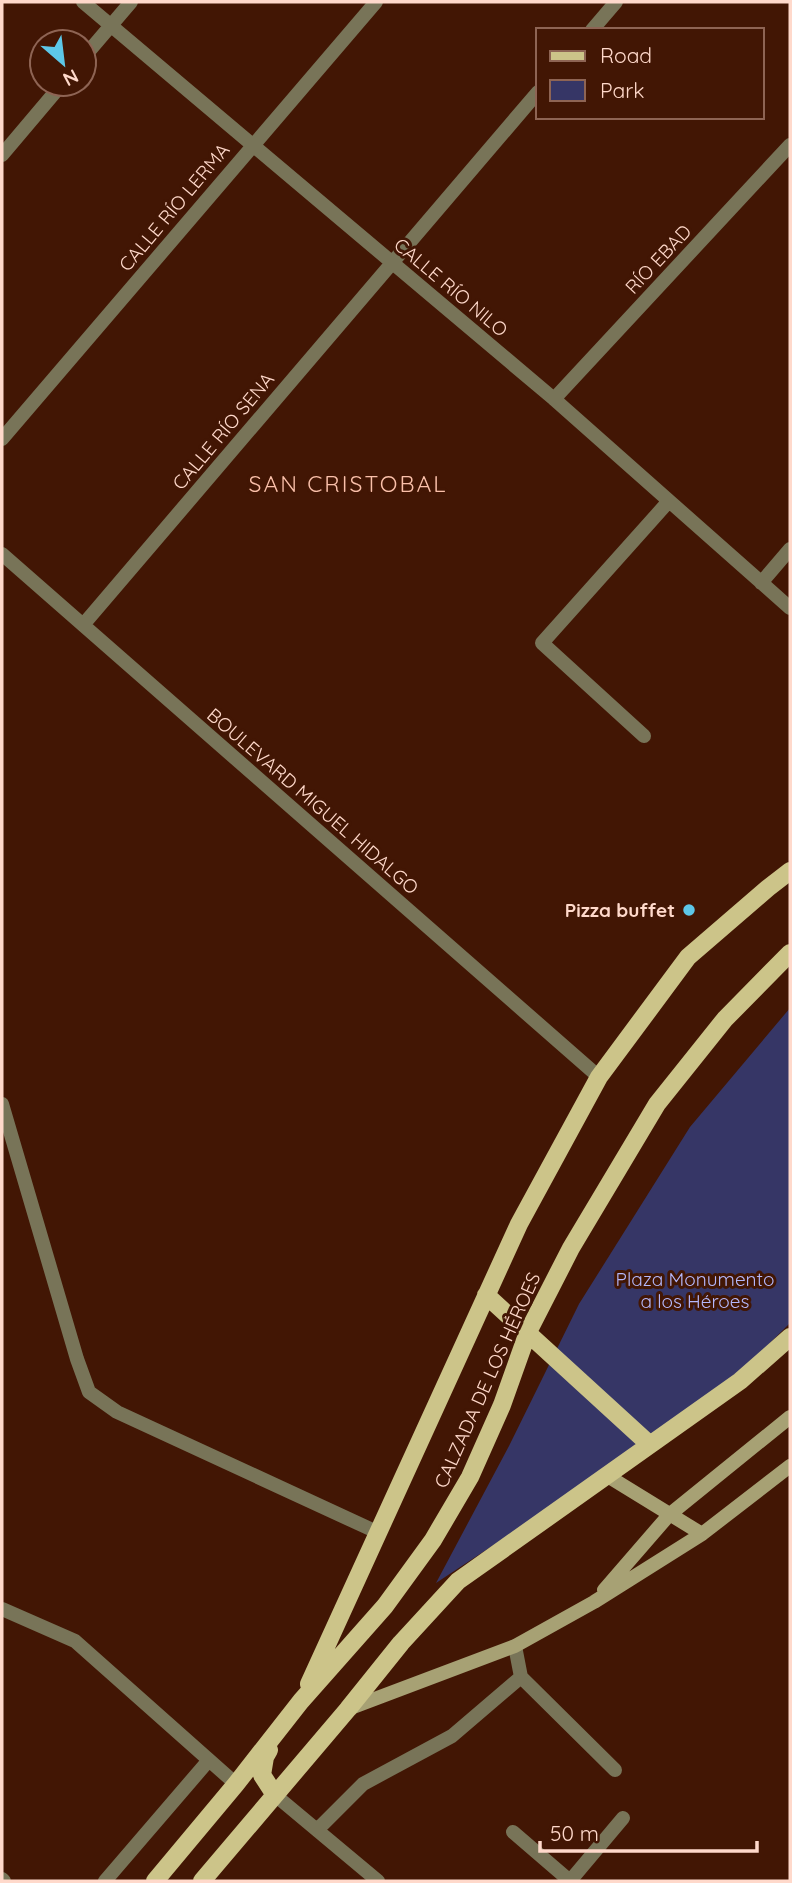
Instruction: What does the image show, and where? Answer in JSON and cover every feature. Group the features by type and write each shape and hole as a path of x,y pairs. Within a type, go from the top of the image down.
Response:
{"main road":[{"path":"302,1701 519,1224 599,1077 688,957 790,871"},
{"name":"CALZADA DE LOS HÉROES","path":"155,1881 302,1701 385,1606 433,1540 470,1477 502,1405 528,1332 571,1248 657,1104 725,1019 790,953"},
{"path":"486,1295 649,1444"},
{"path":"202,1881 401,1643 458,1581 740,1381 790,1337"},
{"path":"275,1795 262,1775 265,1757 285,1723"}],"street":[{"name":"CALLE RÍO NILO","path":"83,2 554,399 790,608"},
{"path":"98,40 131,2"},
{"name":"CALLE RÍO LERMA","path":"2,439 376,2"},
{"path":"594,28 617,2"},
{"name":"CALLE RÍO SENA","path":"83,625 536,94"},
{"path":"2,155 50,98"},
{"name":"RÍO EBAD","path":"554,399 790,145"},
{"path":"644,736 542,643 669,501"},
{"path":"761,583 790,549"},
{"name":"BOULEVARD MIGUEL HIDALGO","path":"2,554 599,1077"},
{"path":"2,1104 89,1392 117,1412 377,1532"},
{"path":"594,1602 669,1515 787,1426"},
{"path":"348,1709 515,1646 594,1602 702,1534 790,1466"},
{"path":"606,1475 702,1534"},
{"path":"2,1609 75,1641 236,1784"},
{"path":"515,1646 521,1677 615,1770"},
{"path":"317,1830 363,1784 452,1736 521,1677"},
{"path":"105,1881 209,1760"},
{"path":"275,1795 377,1881"},
{"path":"513,1832 570,1881 622,1818"}],"green space":[{"name":"Plaza Monumento a los Héroes","path":"790,1008 790,1323 737,1376 583,1486 436,1583 509,1446 579,1304 690,1127"}],"place":[{"name":"Pizza buffet","path":"689,910"}],"district":[{"name":"SAN CRISTOBAL","path":"348,483"}]}
